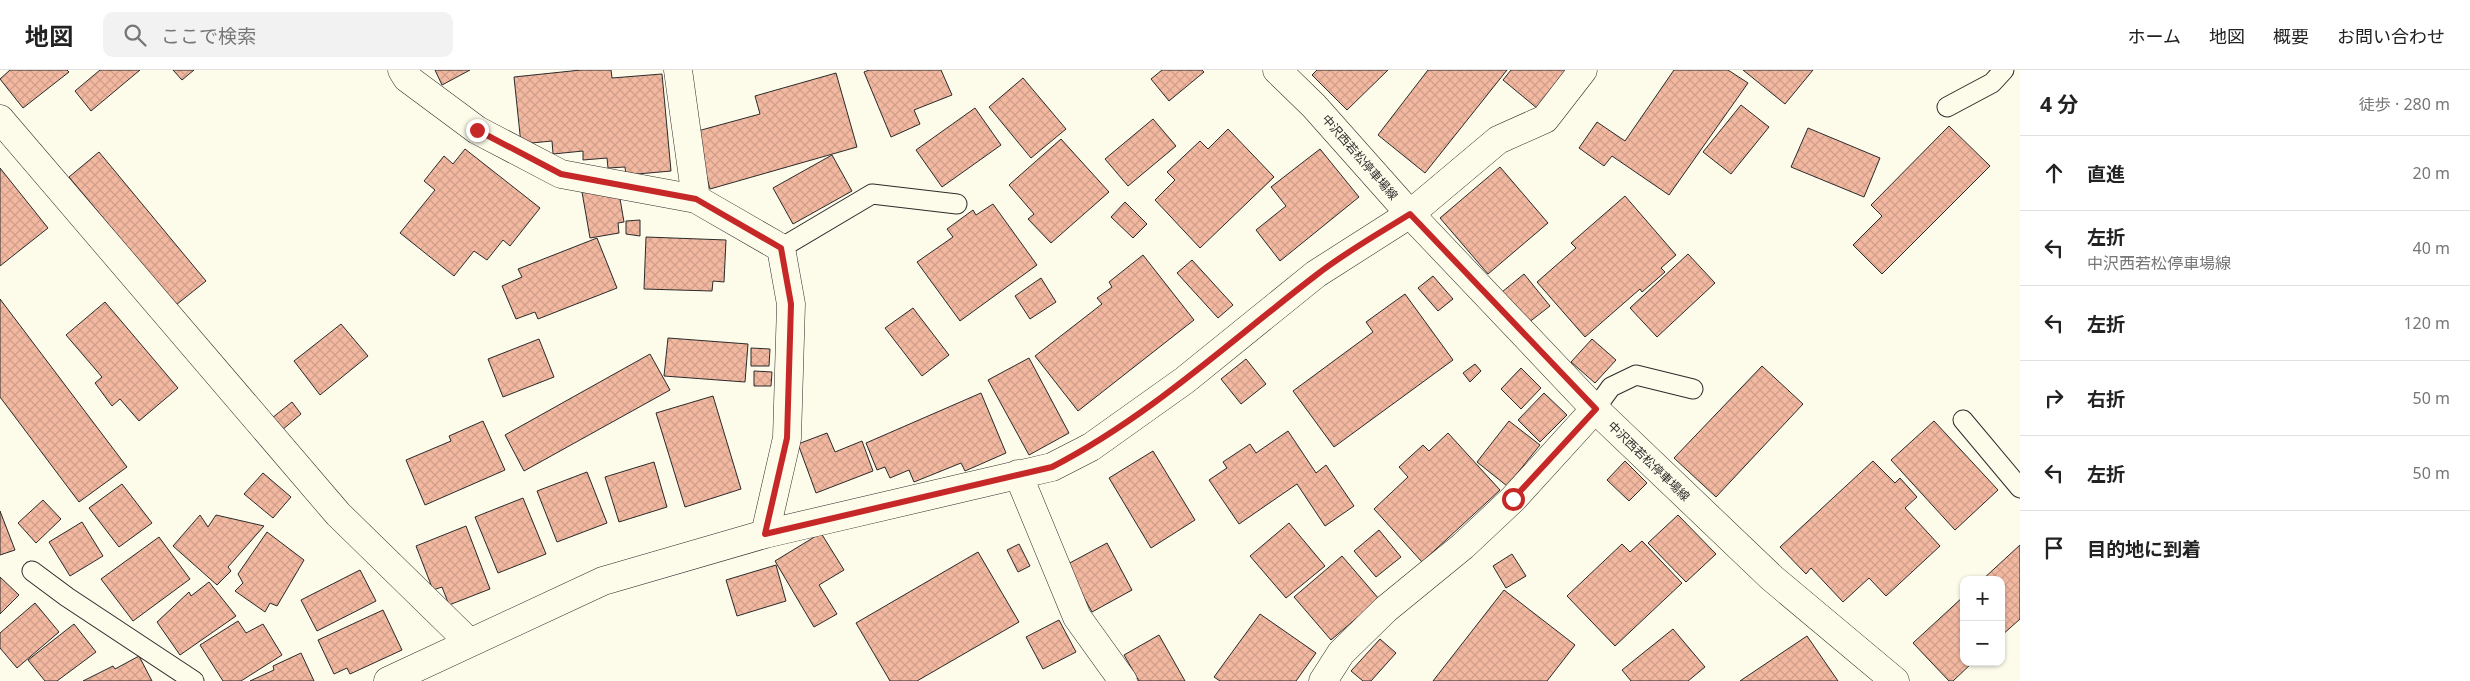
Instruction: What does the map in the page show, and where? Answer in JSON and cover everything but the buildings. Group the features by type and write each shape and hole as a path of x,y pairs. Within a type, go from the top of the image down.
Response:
{"street":[{"path":"402,70 406,78 477,130 561,174 696,199 781,248 791,304 787,438 765,534"},
{"path":"678,70 696,199"},
{"name":"中沢西若松停車場線","path":"1277,70 1314,106 1410,214 1596,409 1772,578 1895,681"},
{"path":"388,681 469,642 603,582 765,534 1052,467 1091,447 1185,380 1316,274 1410,214 1498,140 1545,119 1583,70"},
{"path":"0,119 338,514 469,642"},
{"path":"1323,681 1341,653 1386,609 1463,546 1513,499 1596,409"},
{"path":"1018,474 1077,617 1123,681"}],"lane":[{"path":"1947,107 1992,83 2004,70"},
{"path":"781,248 872,194 957,204"},
{"path":"1596,409 1611,387 1636,375 1693,390"},
{"path":"1963,420 2020,488"},
{"path":"32,571 67,597 194,681"}],"route":[{"path":"477,130 561,174 696,199 781,248 791,304 787,438 765,534 1052,467 1091,447 1185,380 1316,274 1410,214 1596,409 1513,499"}]}
